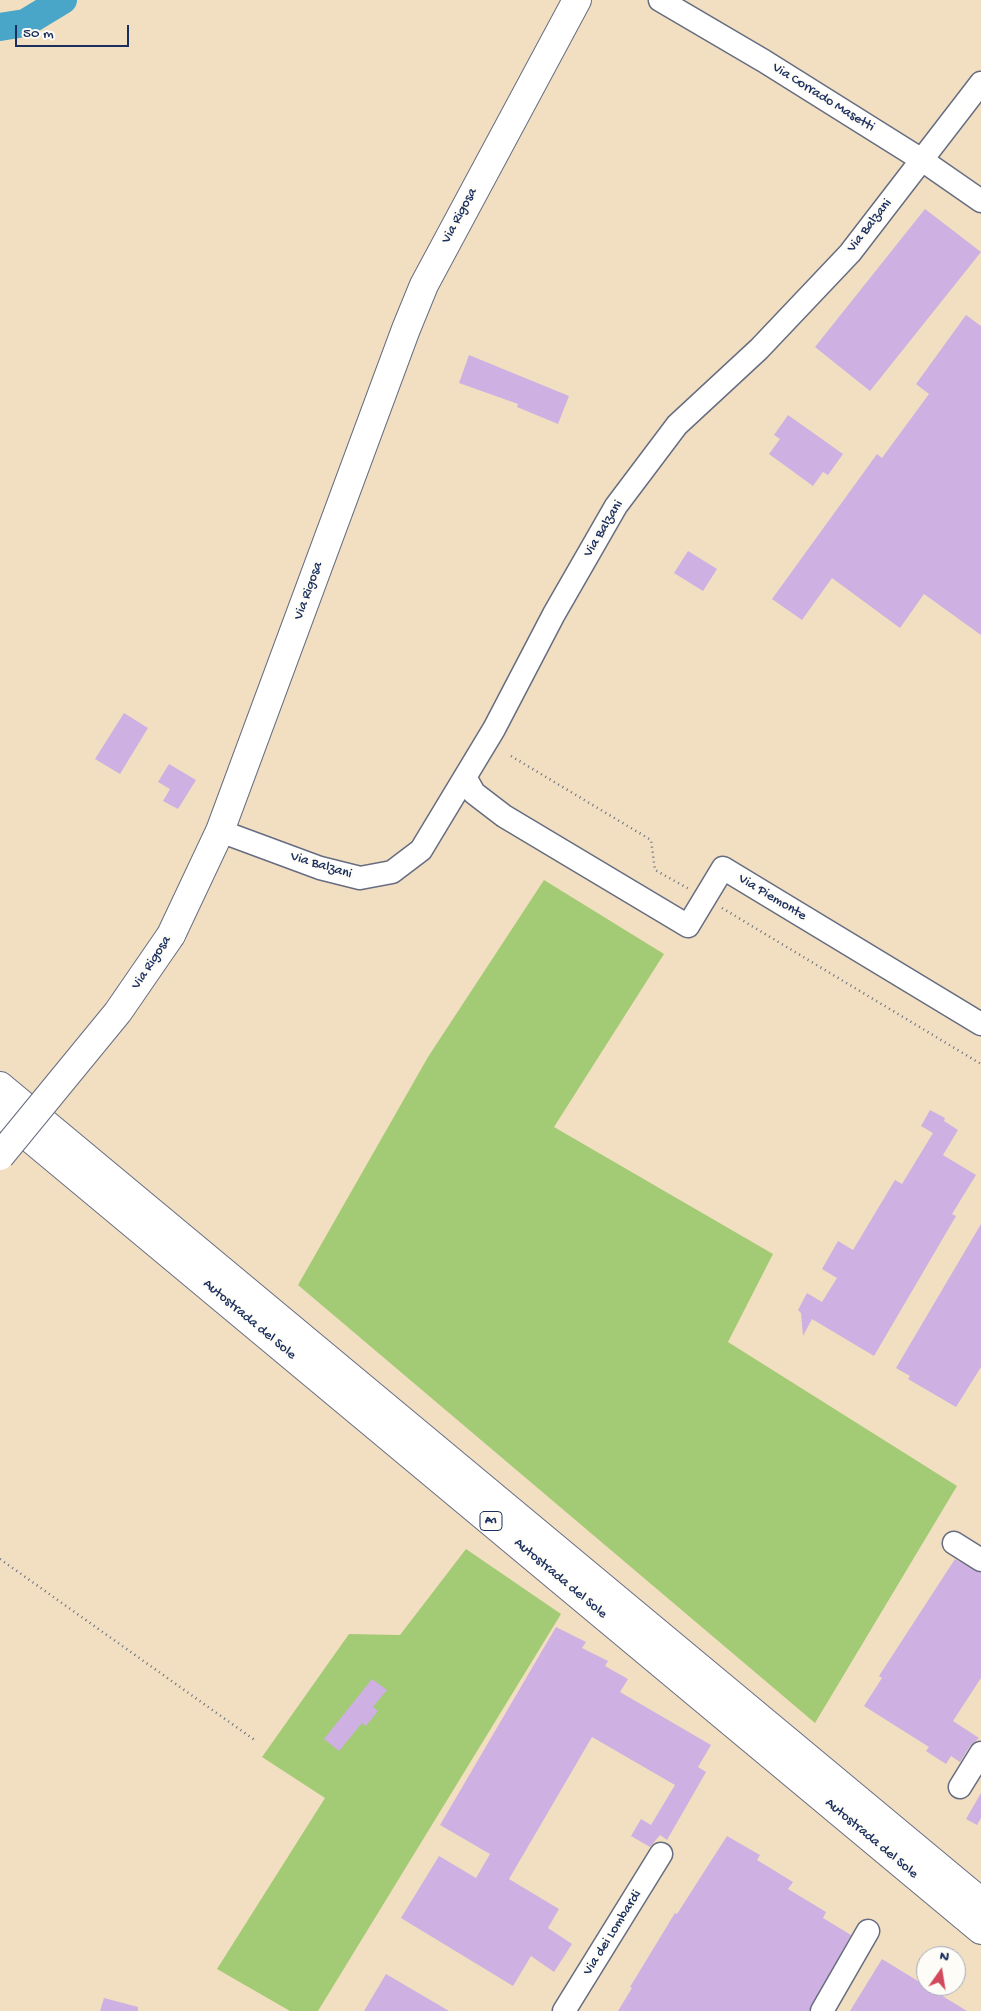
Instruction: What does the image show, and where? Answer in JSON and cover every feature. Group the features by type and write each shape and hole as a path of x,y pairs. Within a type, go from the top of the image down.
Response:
{"main road":[{"name":"Via Rigosa","path":"0,1156 118,1012 171,934 220,831 424,284 577,0"},
{"name":"Autostrada del Sole","path":"0,1086 981,1902"},
{"name":"Autostrada del Sole","path":"0,1113 981,1930"}],"street":[{"name":"Via Corrado Masetti","path":"660,0 764,61 922,160 981,201"},
{"name":"Via Balzani","path":"220,831 339,874 360,878 392,872 421,850 494,729 554,614 616,506 677,425 759,349 850,253 981,83"},
{"name":"Via Piemonte","path":"465,777 474,793 504,816 688,926 723,868 948,1006 981,1024"},
{"path":"954,1543 981,1560"},
{"path":"960,1787 981,1753"},
{"name":"Via dei Lombardi","path":"564,2011 661,1854"},
{"path":"822,2011 868,1930"}],"path":[{"path":"511,756 651,840 656,870 691,891"},
{"path":"722,908 981,1064"},
{"path":"0,1559 256,1741"}],"green space":[{"path":"544,880 664,954 554,1127 773,1254 728,1342 957,1486 815,1723 298,1285 428,1057"},
{"path":"466,1549 561,1614 318,2011 290,2011 217,1969 325,1798 262,1757 349,1634 400,1635"}],"building":[{"path":"925,209 981,252 870,391 815,347"},
{"path":"966,315 981,326 981,635 924,594 900,628 832,578 802,620 772,599 877,454 882,458 929,394 916,384"},
{"path":"469,355 569,396 558,424 517,407 518,404 459,383"},
{"path":"788,415 843,454 828,475 823,472 813,486 769,454 780,439 774,435"},
{"path":"688,551 717,569 703,591 674,573"},
{"path":"124,713 148,728 120,774 95,759"},
{"path":"169,764 196,780 178,809 163,801 170,789 158,782"},
{"path":"930,1110 945,1118 944,1121 958,1130 943,1155 976,1175 952,1214 956,1216 874,1356 812,1319 803,1336 801,1313 798,1310 807,1293 822,1302 837,1278 822,1269 838,1241 853,1250 895,1180 902,1184 933,1133 921,1126"},
{"path":"981,1224 981,1367 956,1407 908,1379 910,1376 896,1368"},
{"path":"955,1559 981,1573 981,1678 953,1721 979,1738 970,1746 960,1762 951,1756 946,1764 926,1751 929,1747 864,1706 882,1678 879,1676"},
{"path":"556,1627 586,1642 582,1648 608,1661 605,1666 628,1679 620,1692 711,1745 698,1767 706,1772 667,1840 660,1835 650,1847 631,1836 641,1819 651,1825 675,1785 592,1737 509,1879 559,1909 548,1928 572,1944 554,1972 531,1956 513,1986 401,1918 439,1856 476,1878 490,1854 440,1825"},
{"path":"372,1679 387,1690 373,1707 378,1711 366,1726 362,1723 339,1751 324,1739"},
{"path":"981,1793 981,1818 977,1825 966,1819"},
{"path":"727,1836 760,1855 757,1860 793,1882 788,1889 826,1912 823,1918 851,1935 809,2011 618,2011 632,1988 630,1987 675,1913 677,1914"},
{"path":"882,1959 916,1980 916,1996 942,1996 967,2011 850,2011"},
{"path":"386,1974 449,2011 364,2011"},
{"path":"104,1998 138,2007 138,2011 100,2011"}],"waterway":[{"path":"0,27 25,23 63,0"}]}
